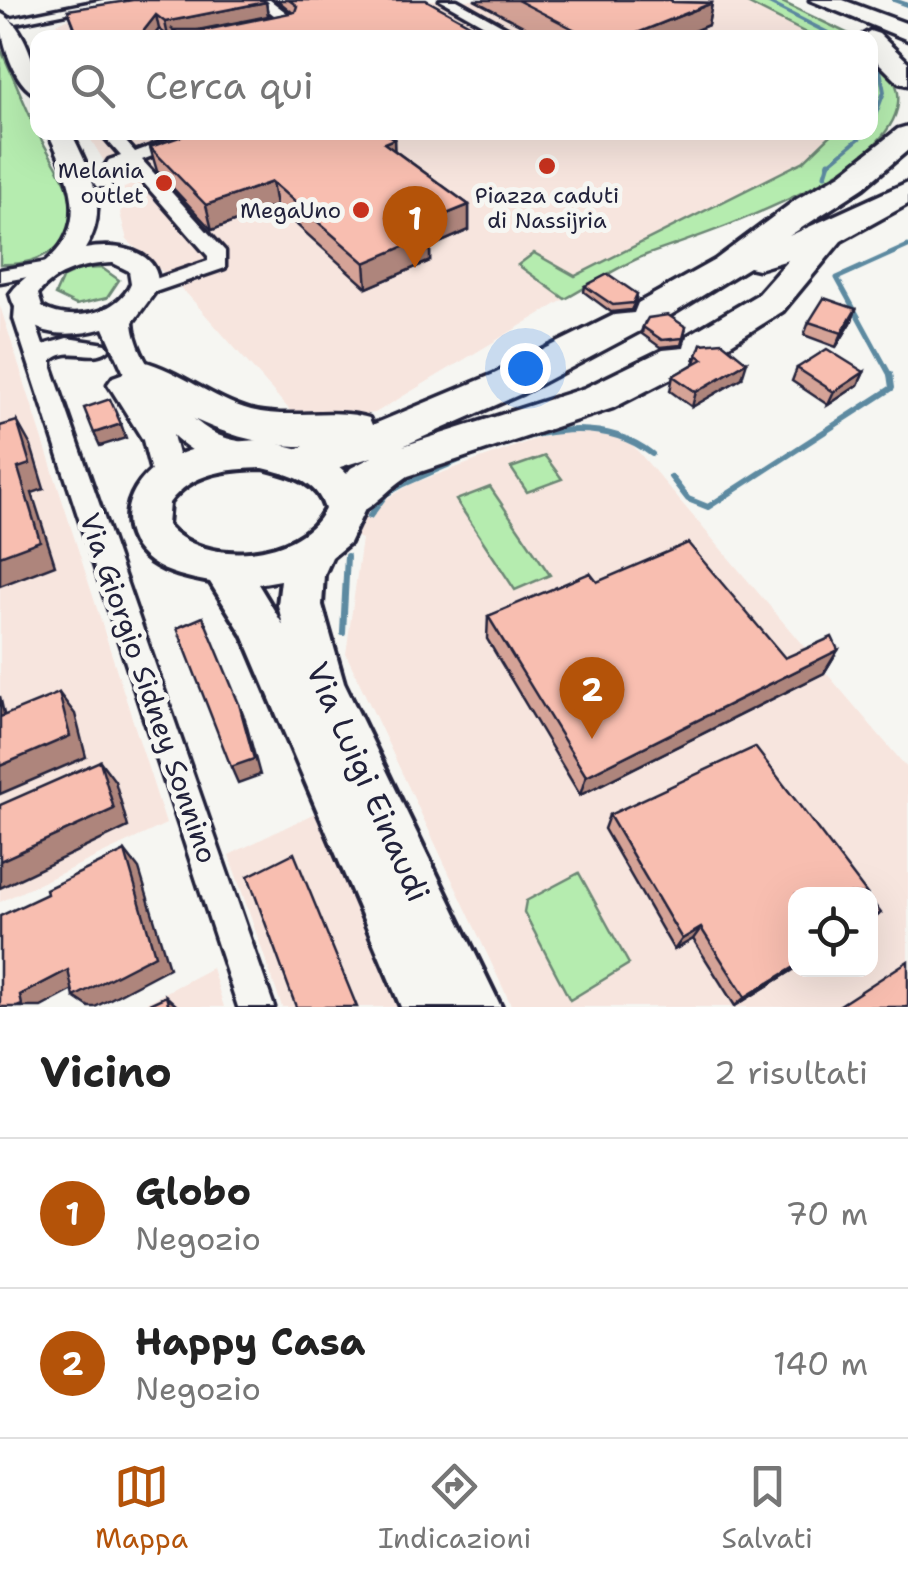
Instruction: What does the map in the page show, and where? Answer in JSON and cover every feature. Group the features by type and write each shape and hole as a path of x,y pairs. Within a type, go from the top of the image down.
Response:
{"highway":[{"path":"796,0 854,30"},
{"path":"822,0 908,33"},
{"path":"854,0 908,20"},
{"path":"878,47 908,76"},
{"path":"302,463 374,441 444,412 639,317 727,267 808,206 852,181 908,134"},
{"path":"727,267 833,232 908,191"},
{"path":"800,271 908,222"},
{"path":"345,503 367,480 393,465 600,398 689,352 770,302 800,271 812,250 833,232"},
{"path":"142,374 219,417 279,433 354,429 444,412"}],"main road":[{"path":"5,0 8,19 30,70"},
{"path":"8,19 30,46"},
{"path":"63,140 84,189 89,216 78,244 55,265 12,289 41,320 69,326 101,320 132,280"},
{"path":"82,140 103,183 132,280 116,332 142,374 202,442 241,454 302,463 332,480 345,503"},
{"path":"55,265 92,255 132,280"},
{"path":"69,326 98,349 158,439 167,478"},
{"path":"241,454 198,462 155,489 144,515 153,539 182,560 225,570 273,566 314,552"},
{"name":"Via Luigi Einaudi","path":"345,503 338,530 314,552 303,575 300,605 320,685 471,1007"},
{"name":"Via Luigi Einaudi","path":"225,570 260,626 430,1007"}],"street":[{"path":"8,19 68,13 126,0"},
{"path":"258,25 289,20 262,0"},
{"path":"447,0 503,30"},
{"path":"37,30 68,13"},
{"path":"115,140 213,247 218,264 132,280"},
{"path":"103,183 111,167 183,140"},
{"name":"Via Giorgio Sidney Sonnino","path":"12,289 256,1007"},
{"path":"42,368 42,358 50,349 78,344 98,349"}],"shaded area":[{"path":"156,0 741,0 800,30 43,30 67,19"},
{"path":"91,140 826,140 804,161 575,276 518,265 565,299 375,413 309,420 294,415 188,295 127,240 120,213 124,204 122,189 131,185 121,172 105,163"},
{"path":"0,306 166,824 0,902"},
{"path":"571,431 608,431 630,442 908,769 908,1007 512,1007 346,654 362,539 349,534 381,502 411,484 538,438"},
{"path":"327,807 415,1007 282,1007 229,855"},
{"path":"212,968 224,1007 138,1007"}],"green space":[{"path":"741,0 778,0 840,30 800,30"},
{"path":"0,48 30,115 30,140 42,140 63,177 74,209 73,224 66,238 52,251 33,260 0,264"},
{"path":"878,57 898,93 892,121 878,139"},
{"path":"826,140 877,140 837,173 796,195 636,259 565,299 518,265 534,253 575,276 804,161"},
{"path":"102,268 119,280 107,298 76,305 55,295 63,277 81,269"},
{"path":"545,456 562,479 527,492 511,468"},
{"path":"490,487 550,575 515,590 456,500"},
{"path":"579,873 629,964 570,1000 524,912 526,901"}],"building":[{"path":"133,0 266,2 165,22 156,15 144,30 76,30 68,10"},
{"path":"289,0 426,0 480,30 205,30 295,12 297,6"},
{"path":"517,0 712,3 645,30 575,30"},
{"name":"MegaUno","path":"171,140 392,140 384,143 469,205 417,226 429,236 365,263 272,182 206,205 150,147"},
{"path":"608,274 637,294 633,303 613,305 585,286"},
{"path":"824,298 856,309 842,333 809,322"},
{"path":"668,315 686,327 683,338 662,340 643,327 648,318"},
{"path":"722,342 747,362 696,392 673,376 703,359 697,355 701,344"},
{"path":"827,349 864,372 834,392 797,368"},
{"path":"110,399 121,424 94,433 84,408"},
{"path":"17,421 30,464 18,468 40,541 0,556 0,426"},
{"path":"688,543 785,658 832,637 838,650 586,776 488,616 590,573 597,582"},
{"path":"203,617 239,704 254,759 231,767 177,628"},
{"path":"59,693 70,736 0,766 0,717"},
{"path":"755,747 862,887 788,887 788,971 745,997 701,928 682,939 609,815"},
{"path":"100,761 114,809 0,861 0,805"},
{"path":"125,851 155,955 74,997 68,970 20,995 22,1005 0,1007 0,916"},
{"path":"294,853 357,1007 296,1007 248,876"},
{"path":"908,961 908,1007 837,1007"},
{"path":"166,996 169,1007 143,1007"}],"waterway":[{"path":"763,0 822,30"},
{"path":"894,0 908,5"},
{"path":"878,69 884,92 878,108"},
{"path":"828,164 857,140"},
{"path":"825,175 828,164"},
{"path":"890,376 837,278 908,246"},
{"path":"671,477 688,499 708,507 892,388 890,376"},
{"path":"370,516 386,494 404,484 528,436 593,431 624,438 652,454"},
{"path":"343,633 347,556"}],"place":[{"name":"Piazza caduti di Nassijria","path":"547,166"},
{"name":"Melania outlet","path":"164,183"},
{"name":"MegaUno","path":"361,210"},
{"name":"Globo","path":"415,268"},
{"name":"Happy Casa","path":"592,739"}]}
